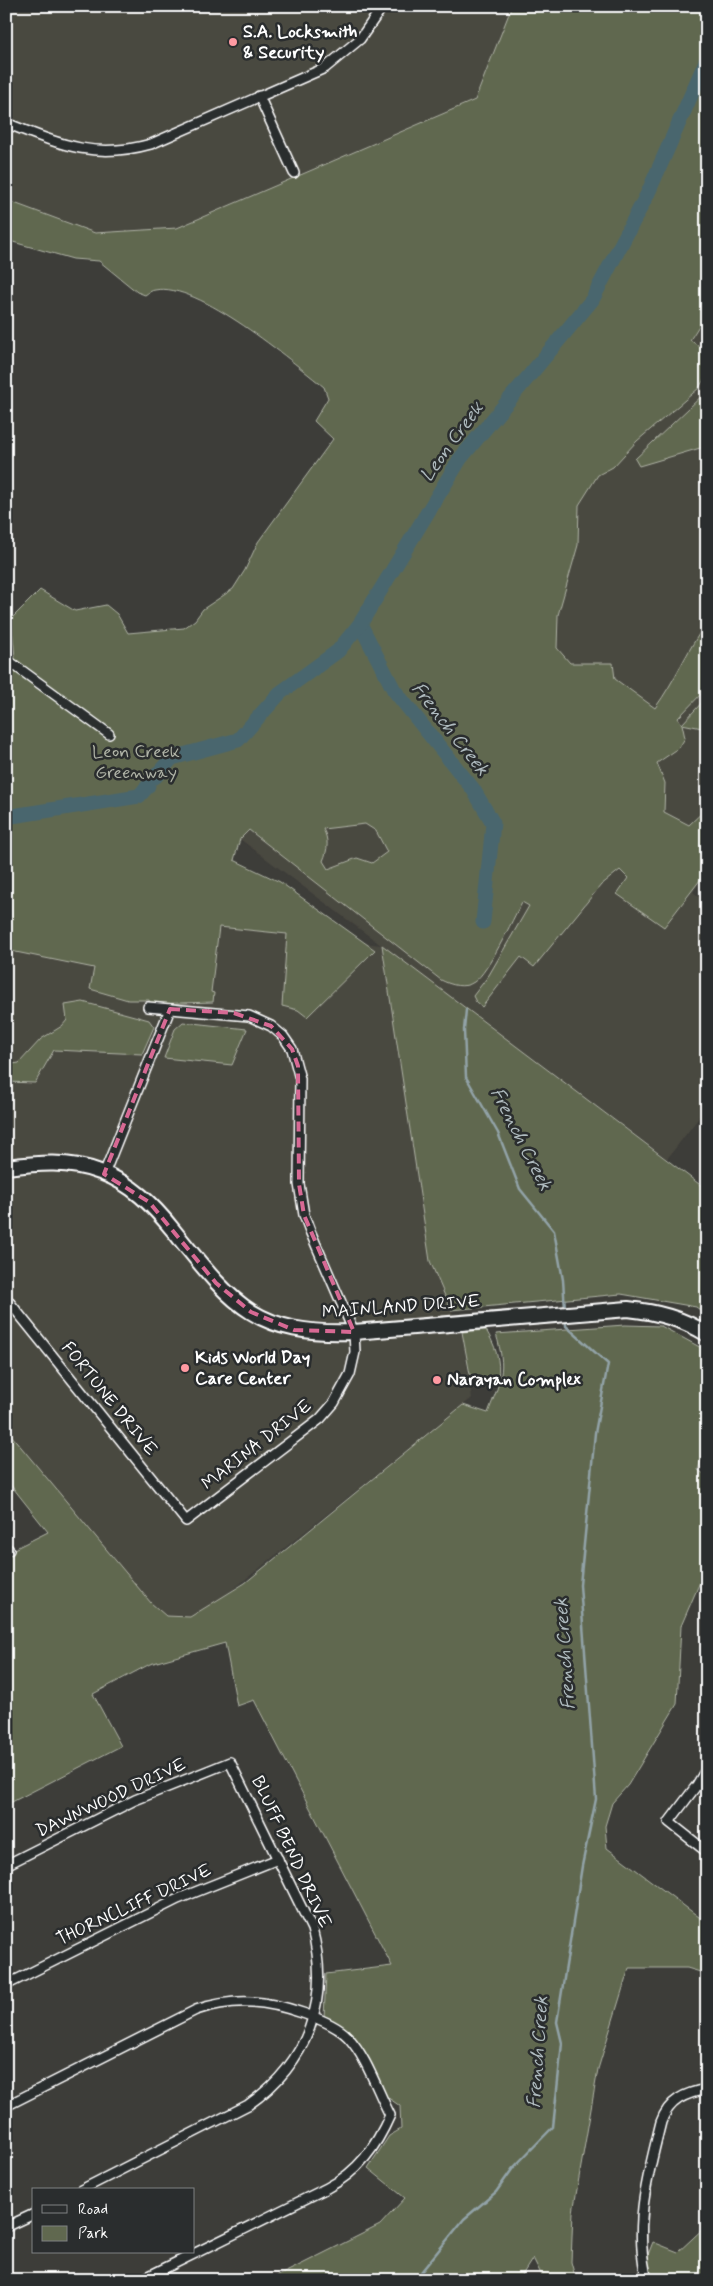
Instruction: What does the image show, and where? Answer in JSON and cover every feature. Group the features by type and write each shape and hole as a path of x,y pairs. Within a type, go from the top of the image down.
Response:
{"main road":[{"name":"MAINLAND DRIVE","path":"6,1167 35,1164 66,1164 104,1174 125,1184 149,1202 216,1283 251,1312 294,1330 323,1333 354,1332 628,1309 659,1313 688,1323 707,1334"}],"street":[{"path":"6,123 77,149 122,150 157,142 259,96 312,75 338,60 360,39 383,6"},
{"path":"259,96 294,173"},
{"path":"6,659 109,734"},
{"path":"148,1008 249,1016 271,1026 283,1036 292,1049 300,1079 300,1200 312,1236 354,1332"},
{"path":"104,1174 170,1009"},
{"name":"FORTUNE DRIVE","path":"6,1298 186,1521"},
{"name":"MARINA DRIVE","path":"186,1521 328,1411 346,1386 350,1374 355,1352 354,1332"},
{"name":"BLUFF BEND DRIVE","path":"85,2188 248,2105 261,2096 291,2064 300,2050 313,2017 320,1985 317,1948 312,1929 230,1762"},
{"name":"DAWNWOOD DRIVE","path":"6,1865 135,1800 230,1762"},
{"path":"707,1768 697,1785 669,1822 707,1852"},
{"name":"THORNCLIFF DRIVE","path":"6,1985 178,1899 278,1859"},
{"path":"6,2106 206,2007 227,2003 252,2002 313,2017 337,2028 353,2043 390,2114 369,2155 341,2181 195,2253"},
{"path":"647,2280 640,2230 644,2196 664,2115 671,2104 684,2095 707,2089"},
{"path":"6,2228 32,2215"},
{"path":"141,2280 194,2254"}],"highlighted area":[{"path":"170,1009 234,1013 271,1026 292,1049 298,1066 299,1184 304,1215 354,1332 294,1330 251,1312 216,1283 149,1202 104,1174"}],"shaded area":[{"path":"6,6 571,6 475,100 177,228 95,233 6,200"},
{"path":"707,308 707,871 693,892 707,903 707,1107 667,1159 382,946 430,1261 463,1337 472,1398 170,1640 6,1435 6,908 89,911 381,945 240,839 387,699"}],"green space":[{"name":"Leon Creek Greenway","path":"512,6 707,6 707,313 690,340 707,352 707,374 699,388 637,441 613,467 598,475 579,505 578,545 558,615 557,648 570,663 613,663 615,679 655,708 707,622 707,688 678,718 682,724 685,738 679,748 657,763 665,783 664,812 689,825 707,808 707,871 664,927 617,894 628,878 620,870 601,885 534,967 521,957 482,1007 473,996 489,975 529,906 522,902 493,957 480,976 470,984 462,986 453,985 441,980 249,830 240,839 234,860 280,882 375,950 307,1017 298,1010 282,1006 287,934 219,927 211,992 214,993 213,1002 150,1004 149,1000 128,1000 90,989 94,968 6,950 6,661 15,657 11,619 40,590 75,611 106,605 117,614 128,633 184,628 195,620 203,609 233,589 245,570 258,542 333,439 314,421 328,398 324,387 243,325 195,298 173,291 154,290 145,295 137,292 99,261 73,259 6,240 6,200 95,233 177,228 475,100","holes":["365,824 376,831 387,852 372,863 357,858 328,869 323,861 327,845 323,829"]},
{"path":"707,391 707,446 639,466 635,459"},
{"path":"707,697 707,729 682,724"},
{"path":"382,945 707,1190 707,1315 696,1307 621,1294 451,1310 430,1261"},
{"path":"83,1002 149,1020 154,1027 142,1054 54,1050 35,1083 6,1082 6,1065 19,1063 41,1039 62,1026 67,1020 65,1005"},
{"path":"183,1022 247,1029 232,1065 164,1058 175,1029"},
{"path":"625,1325 661,1326 707,1351 707,1440 698,1470 707,1476 707,1566 681,1626 677,1704 628,1785 612,1803 605,1826 607,1848 707,1923 707,1974 687,1968 629,1968 598,2069 573,2212 571,2262 576,2280 544,2280 533,2258 519,2280 270,2280 380,2225 405,2198 368,2168 389,2136 401,2129 400,2106 387,2097 351,2033 324,2018 326,1974 392,1966 254,1700 237,1706 225,1643 150,1664 93,1694 121,1746 6,1805 6,1553 48,1532 6,1479 6,1429 151,1603 166,1616 190,1617 245,1583 463,1405 488,1413 499,1382 502,1366 496,1334"},
{"path":"486,1330 492,1341 499,1365 498,1378 471,1380 462,1332"},
{"path":"707,2225 707,2280 653,2280 647,2257 653,2242 678,2252"}],"waterway":[{"name":"Leon Creek","path":"155,777 172,758 238,740 280,693 338,651 360,624 460,459 592,300 648,193 707,59"},
{"name":"French Creek","path":"360,624 394,690 473,789 493,823 483,922"},
{"name":"Leon Creek","path":"6,817 139,796 148,786"},
{"name":"French Creek","path":"466,1010 464,1030 466,1077 498,1133 520,1189 554,1231 563,1280 565,1309"},
{"name":"French Creek","path":"412,2280 417,2277 464,2219 496,2192 513,2168 553,2127 562,2043 557,2022 582,1866 596,1799 580,1585 595,1433 608,1364 566,1326 566,1320"}],"place":[{"name":"S.A. Locksmith & Security","path":"233,42"},
{"name":"Kids World Day Care Center","path":"185,1368"},
{"name":"Narayan Complex","path":"437,1380"}]}
